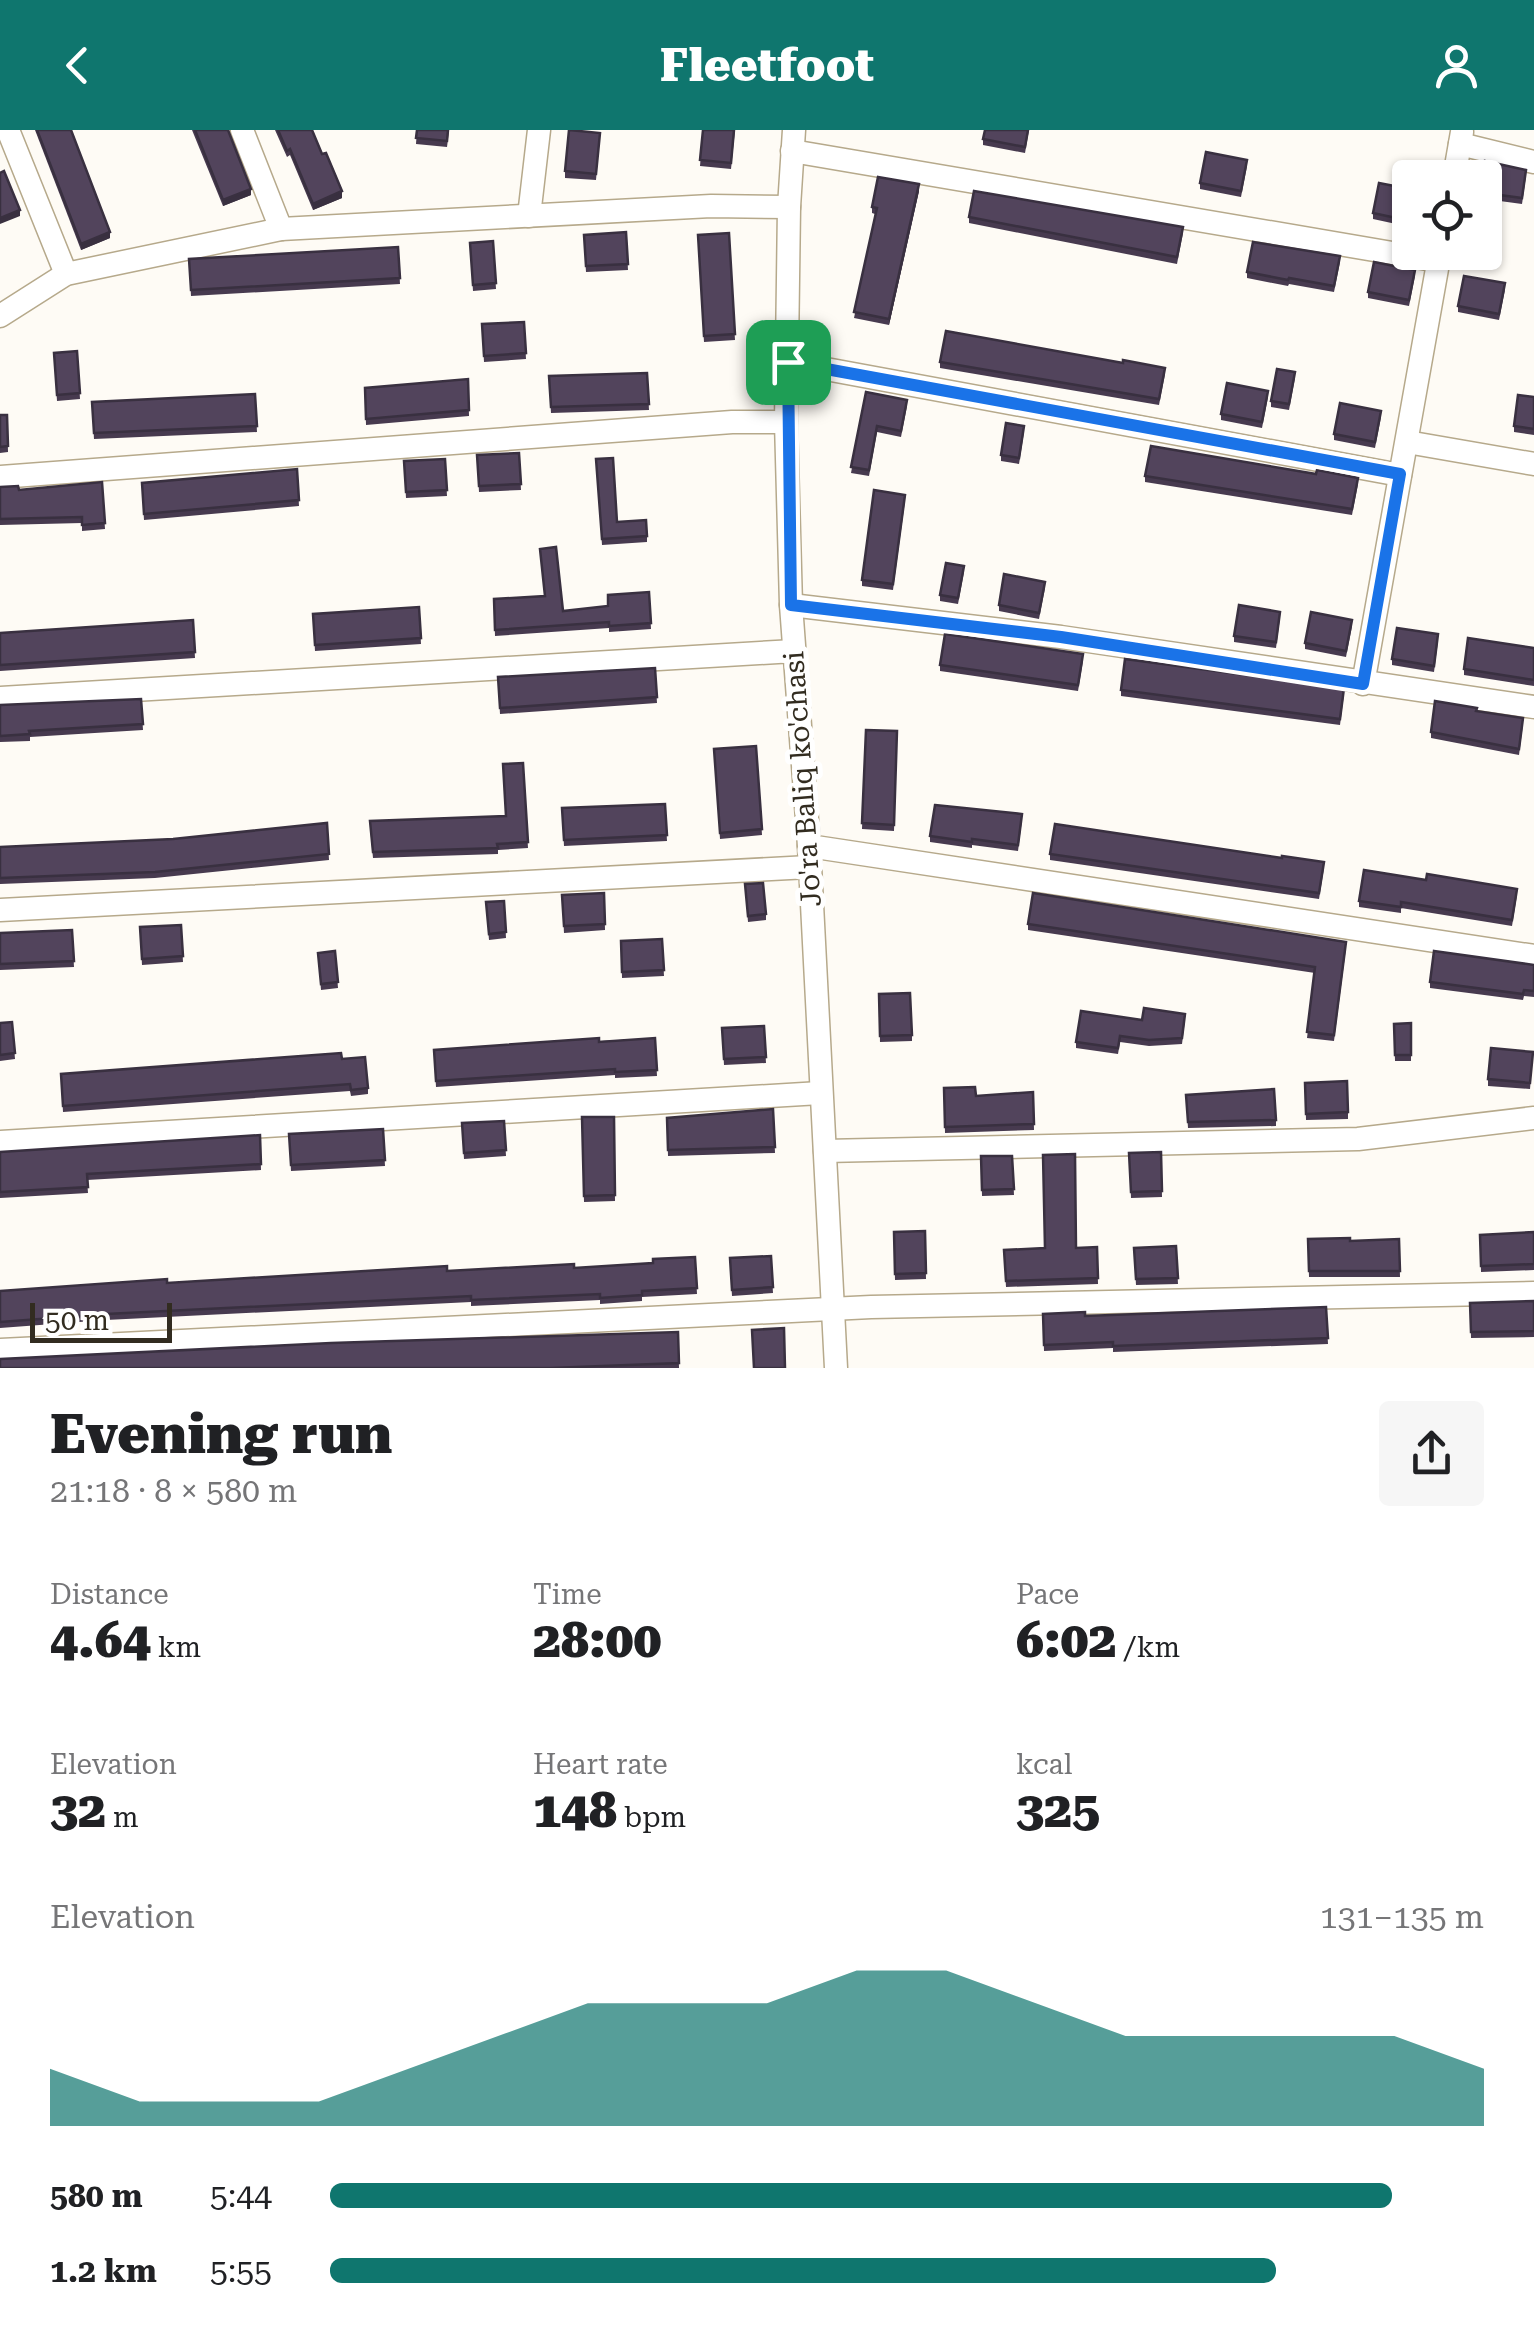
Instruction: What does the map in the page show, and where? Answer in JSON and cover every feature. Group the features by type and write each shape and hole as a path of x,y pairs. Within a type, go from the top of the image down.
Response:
{"street":[{"path":"8,130 66,274"},
{"path":"242,130 281,228"},
{"path":"528,216 539,130"},
{"path":"1461,137 1534,162"},
{"path":"793,141 1392,248"},
{"name":"Jo'ra Baliq ko'chasi","path":"793,141 786,422 791,605 809,856 836,1368"},
{"path":"0,316 66,274 281,228 711,206 789,207"},
{"path":"1363,684 1438,270"},
{"path":"788,362 1400,474"},
{"path":"0,477 732,422 786,422"},
{"path":"1407,442 1534,464"},
{"path":"791,605 1061,637 1534,708"},
{"path":"0,698 794,651"},
{"path":"0,910 809,856 1534,956"},
{"path":"0,1142 714,1097 820,1094"},
{"path":"825,1150 1358,1139 1534,1118"},
{"path":"0,1350 834,1310 1534,1292"}],"building":[{"path":"37,130 71,130 110,232 81,244"},
{"path":"195,130 228,130 251,189 223,200"},
{"path":"278,130 312,130 342,191 313,204"},
{"path":"417,130 448,130 447,141 416,138"},
{"path":"569,130 600,133 596,174 565,171"},
{"path":"703,130 734,130 731,163 700,160"},
{"path":"985,130 1028,130 1025,147 983,139"},
{"path":"1206,152 1247,160 1241,191 1200,183"},
{"path":"1502,165 1526,170 1522,198 1502,195"},
{"path":"4,171 20,210 0,218 0,173"},
{"path":"878,177 919,184 889,319 854,312 877,208 872,207"},
{"path":"1379,183 1392,186 1392,217 1373,213"},
{"path":"974,191 1183,227 1177,257 969,217"},
{"path":"626,232 628,264 586,266 584,235"},
{"path":"729,233 735,334 704,336 698,235"},
{"path":"493,241 496,283 473,285 470,243"},
{"path":"1253,242 1340,256 1334,286 1247,272"},
{"path":"398,247 400,278 191,290 189,259"},
{"path":"1374,262 1392,266 1392,270 1415,270 1409,300 1368,292"},
{"path":"1464,276 1505,283 1499,314 1458,306"},
{"path":"524,322 526,353 484,356 482,324"},
{"path":"946,331 1165,368 1159,399 940,362"},
{"path":"77,351 80,393 57,395 54,353"},
{"path":"1277,369 1295,372 1289,404 1271,401"},
{"path":"647,373 649,404 551,407 549,376"},
{"path":"468,379 469,410 366,419 365,388"},
{"path":"1227,383 1268,391 1262,422 1221,414"},
{"path":"866,392 907,400 901,431 877,426 869,470 851,467"},
{"path":"255,394 257,426 94,433 92,402"},
{"path":"1518,395 1534,397 1534,429 1514,426"},
{"path":"1340,403 1381,411 1375,442 1334,434"},
{"path":"0,415 7,415 8,446 0,447"},
{"path":"1006,423 1024,426 1019,458 1001,455"},
{"path":"1151,446 1358,478 1352,509 1145,476"},
{"path":"519,453 521,484 479,486 477,455"},
{"path":"613,458 617,522 646,520 647,536 602,539 596,459"},
{"path":"445,459 447,490 406,492 404,461"},
{"path":"297,469 299,500 144,514 142,483"},
{"path":"102,482 105,523 82,525 82,517 0,519 0,487 18,486 19,490"},
{"path":"874,490 905,495 893,584 862,580"},
{"path":"556,547 563,611 608,606 608,595 649,592 651,623 495,630 494,599 545,596 540,549"},
{"path":"946,563 964,566 958,598 940,595"},
{"path":"1004,574 1045,582 1039,613 999,605"},
{"path":"1239,605 1280,612 1276,642 1234,636"},
{"path":"419,607 421,638 315,645 313,614"},
{"path":"1311,612 1352,620 1346,651 1305,643"},
{"path":"193,620 195,652 0,665 0,633"},
{"path":"1397,628 1438,634 1434,666 1392,659"},
{"path":"945,634 1083,654 1078,685 940,665"},
{"path":"1468,638 1534,648 1534,680 1464,669"},
{"path":"1125,659 1344,688 1340,719 1121,690"},
{"path":"655,668 657,697 500,708 498,677"},
{"path":"141,699 143,724 0,736 0,705"},
{"path":"1435,701 1523,718 1519,749 1431,732"},
{"path":"866,730 897,731 894,825 862,823"},
{"path":"756,746 762,829 720,833 714,749"},
{"path":"523,763 528,842 497,844 498,848 373,852 370,821 506,816 503,764"},
{"path":"665,804 667,835 564,840 562,808"},
{"path":"935,805 1022,814 1018,845 930,836"},
{"path":"327,823 329,854 155,872 0,878 0,847 173,839"},
{"path":"1055,824 1324,862 1319,893 1050,854"},
{"path":"1364,870 1426,880 1427,874 1517,889 1512,920 1401,902 1401,907 1359,901"},
{"path":"763,883 766,914 748,916 745,884"},
{"path":"604,893 605,924 564,926 562,895"},
{"path":"1033,893 1346,942 1334,1035 1307,1032 1315,967 1028,924"},
{"path":"504,901 506,932 489,934 486,902"},
{"path":"181,925 183,956 142,959 140,927"},
{"path":"72,930 74,961 0,964 0,933"},
{"path":"662,939 664,970 622,972 621,941"},
{"path":"335,951 338,982 321,984 318,953"},
{"path":"1434,951 1534,965 1534,991 1524,990 1523,994 1430,982"},
{"path":"910,993 912,1035 880,1036 879,994"},
{"path":"1144,1008 1185,1014 1182,1038 1149,1040 1120,1036 1118,1048 1076,1042 1081,1011 1142,1020"},
{"path":"12,1022 15,1053 0,1055 0,1023"},
{"path":"1411,1023 1411,1055 1395,1055 1394,1024"},
{"path":"764,1026 766,1057 724,1059 722,1028"},
{"path":"599,1038 599,1042 655,1038 657,1070 615,1069 436,1081 434,1050"},
{"path":"1491,1048 1533,1052 1530,1083 1488,1079"},
{"path":"341,1053 342,1059 365,1057 368,1088 351,1090 350,1084 63,1106 61,1074"},
{"path":"1347,1081 1348,1112 1306,1114 1305,1083"},
{"path":"975,1087 976,1096 1033,1092 1034,1124 945,1127 944,1088"},
{"path":"1274,1089 1276,1120 1188,1122 1186,1095"},
{"path":"773,1109 775,1147 668,1150 667,1118"},
{"path":"582,1117 614,1117 615,1195 584,1196"},
{"path":"504,1121 506,1150 464,1153 462,1123"},
{"path":"383,1129 385,1160 291,1165 289,1134"},
{"path":"260,1135 261,1164 87,1174 88,1187 0,1192 0,1152"},
{"path":"1161,1152 1162,1191 1131,1192 1129,1153"},
{"path":"1075,1154 1076,1248 1097,1247 1098,1278 1006,1281 1004,1250 1045,1248 1043,1155"},
{"path":"981,1156 1012,1156 1014,1189 982,1190"},
{"path":"925,1231 926,1273 895,1274 894,1232"},
{"path":"1534,1232 1534,1264 1481,1266 1480,1235"},
{"path":"1308,1239 1399,1239 1400,1271 1309,1271"},
{"path":"1176,1246 1178,1278 1136,1279 1134,1248"},
{"path":"771,1256 773,1287 732,1290 730,1258"},
{"path":"695,1257 697,1288 642,1291 642,1295 471,1300 471,1296 0,1322 0,1291 447,1266 447,1271 574,1264 574,1268"},
{"path":"1534,1301 1534,1331 1471,1332 1470,1303"},
{"path":"1326,1307 1328,1338 1044,1345 1043,1314 1085,1312 1085,1316"},
{"path":"784,1328 785,1368 754,1368 752,1330"},
{"path":"678,1332 679,1363 551,1368 0,1368 0,1359"}],"route":[{"path":"788,362 1400,474 1363,684 1061,637 791,605 788,362"}]}
